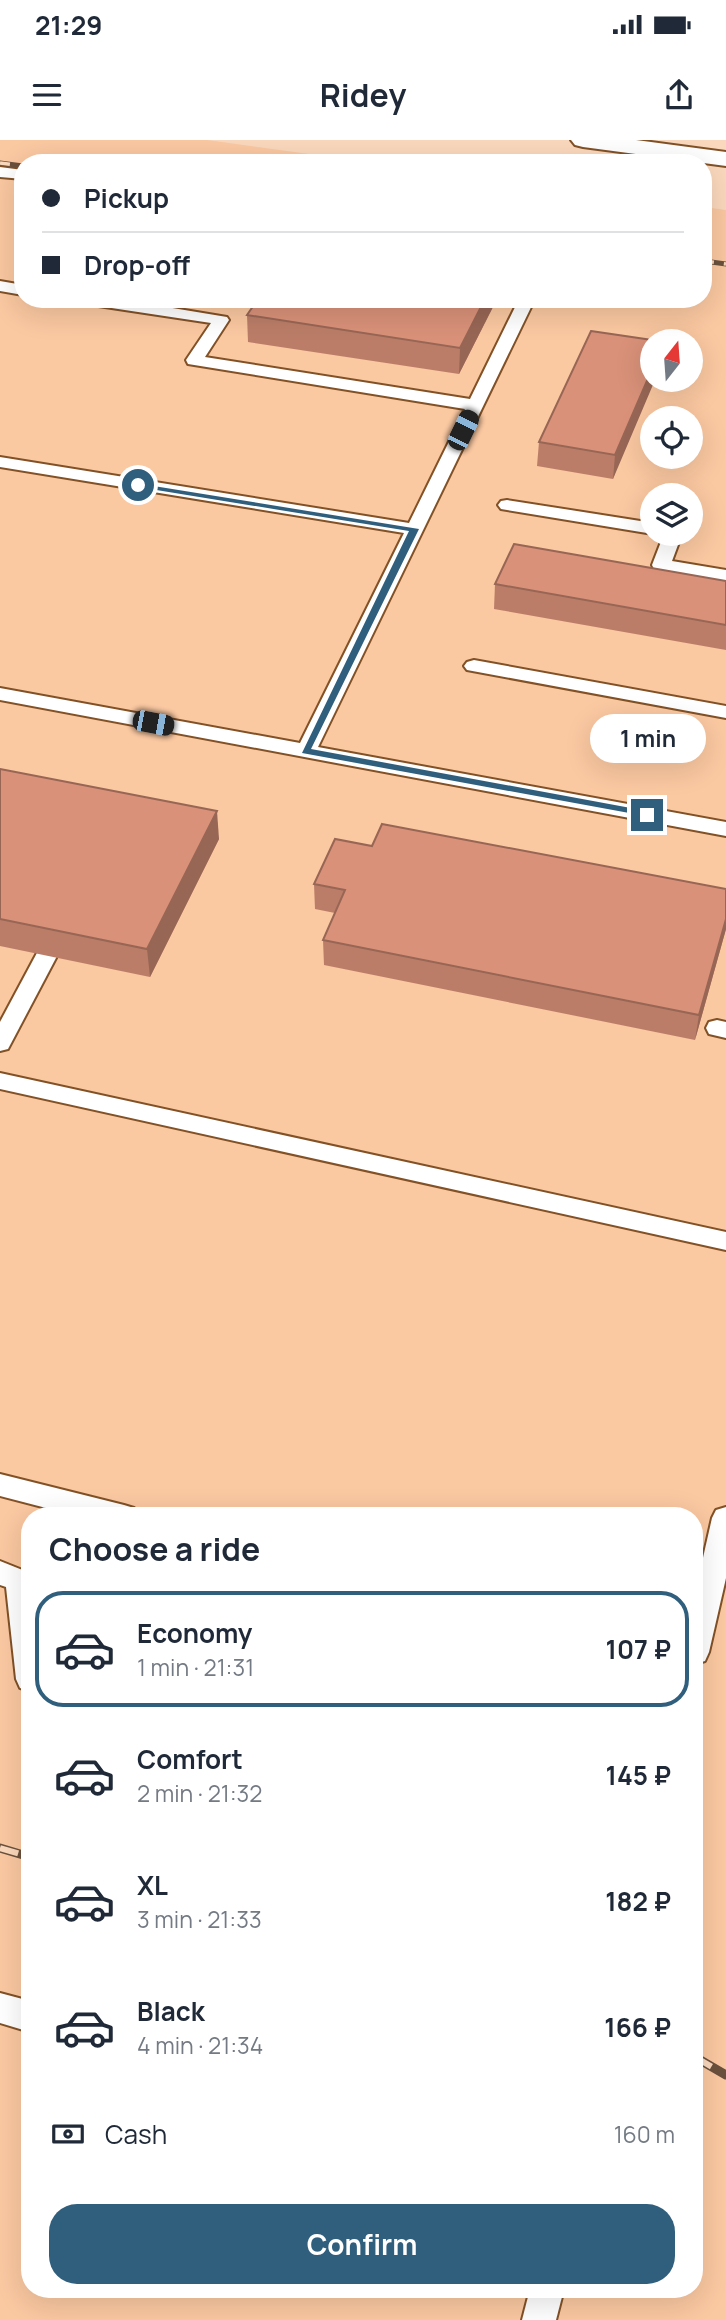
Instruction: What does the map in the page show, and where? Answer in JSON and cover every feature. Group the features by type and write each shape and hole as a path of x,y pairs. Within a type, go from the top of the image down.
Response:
{"street":[{"path":"583,140 688,154"}],"lane":[{"path":"161,308 221,320 194,360 475,405"},
{"path":"306,751 523,308"},
{"path":"0,462 415,529"},
{"path":"507,505 640,527"},
{"path":"668,546 661,565 726,576"},
{"path":"474,666 726,712"},
{"path":"0,694 726,829"},
{"path":"0,1043 46,956"},
{"path":"0,1081 726,1241"},
{"path":"0,1485 88,1507"},
{"path":"703,1617 726,1518"},
{"path":"0,1573 19,1579 21,1597"},
{"path":"0,2008 21,2014"},
{"path":"539,2320 545,2298"}],"shaded area":[{"path":"0,140 207,140 309,154 14,154 14,308 712,308 712,208 726,210 726,2320 0,2320"}],"building":[{"path":"252,308 480,308 460,348 247,315"},
{"path":"591,331 640,338 640,392 642,392 615,455 539,442"},
{"path":"514,544 726,581 726,625 495,584"},
{"path":"0,769 217,811 147,949 0,919"},
{"path":"382,824 726,889 726,919 699,1015 323,940 345,890 314,884 335,839 372,846"}],"railway":[{"path":"0,163 14,165"},
{"path":"712,262 726,264"},
{"path":"0,1848 21,1854"},
{"path":"703,2062 726,2075"}],"route":[{"path":"138,485 415,529 306,751 647,815"}]}
